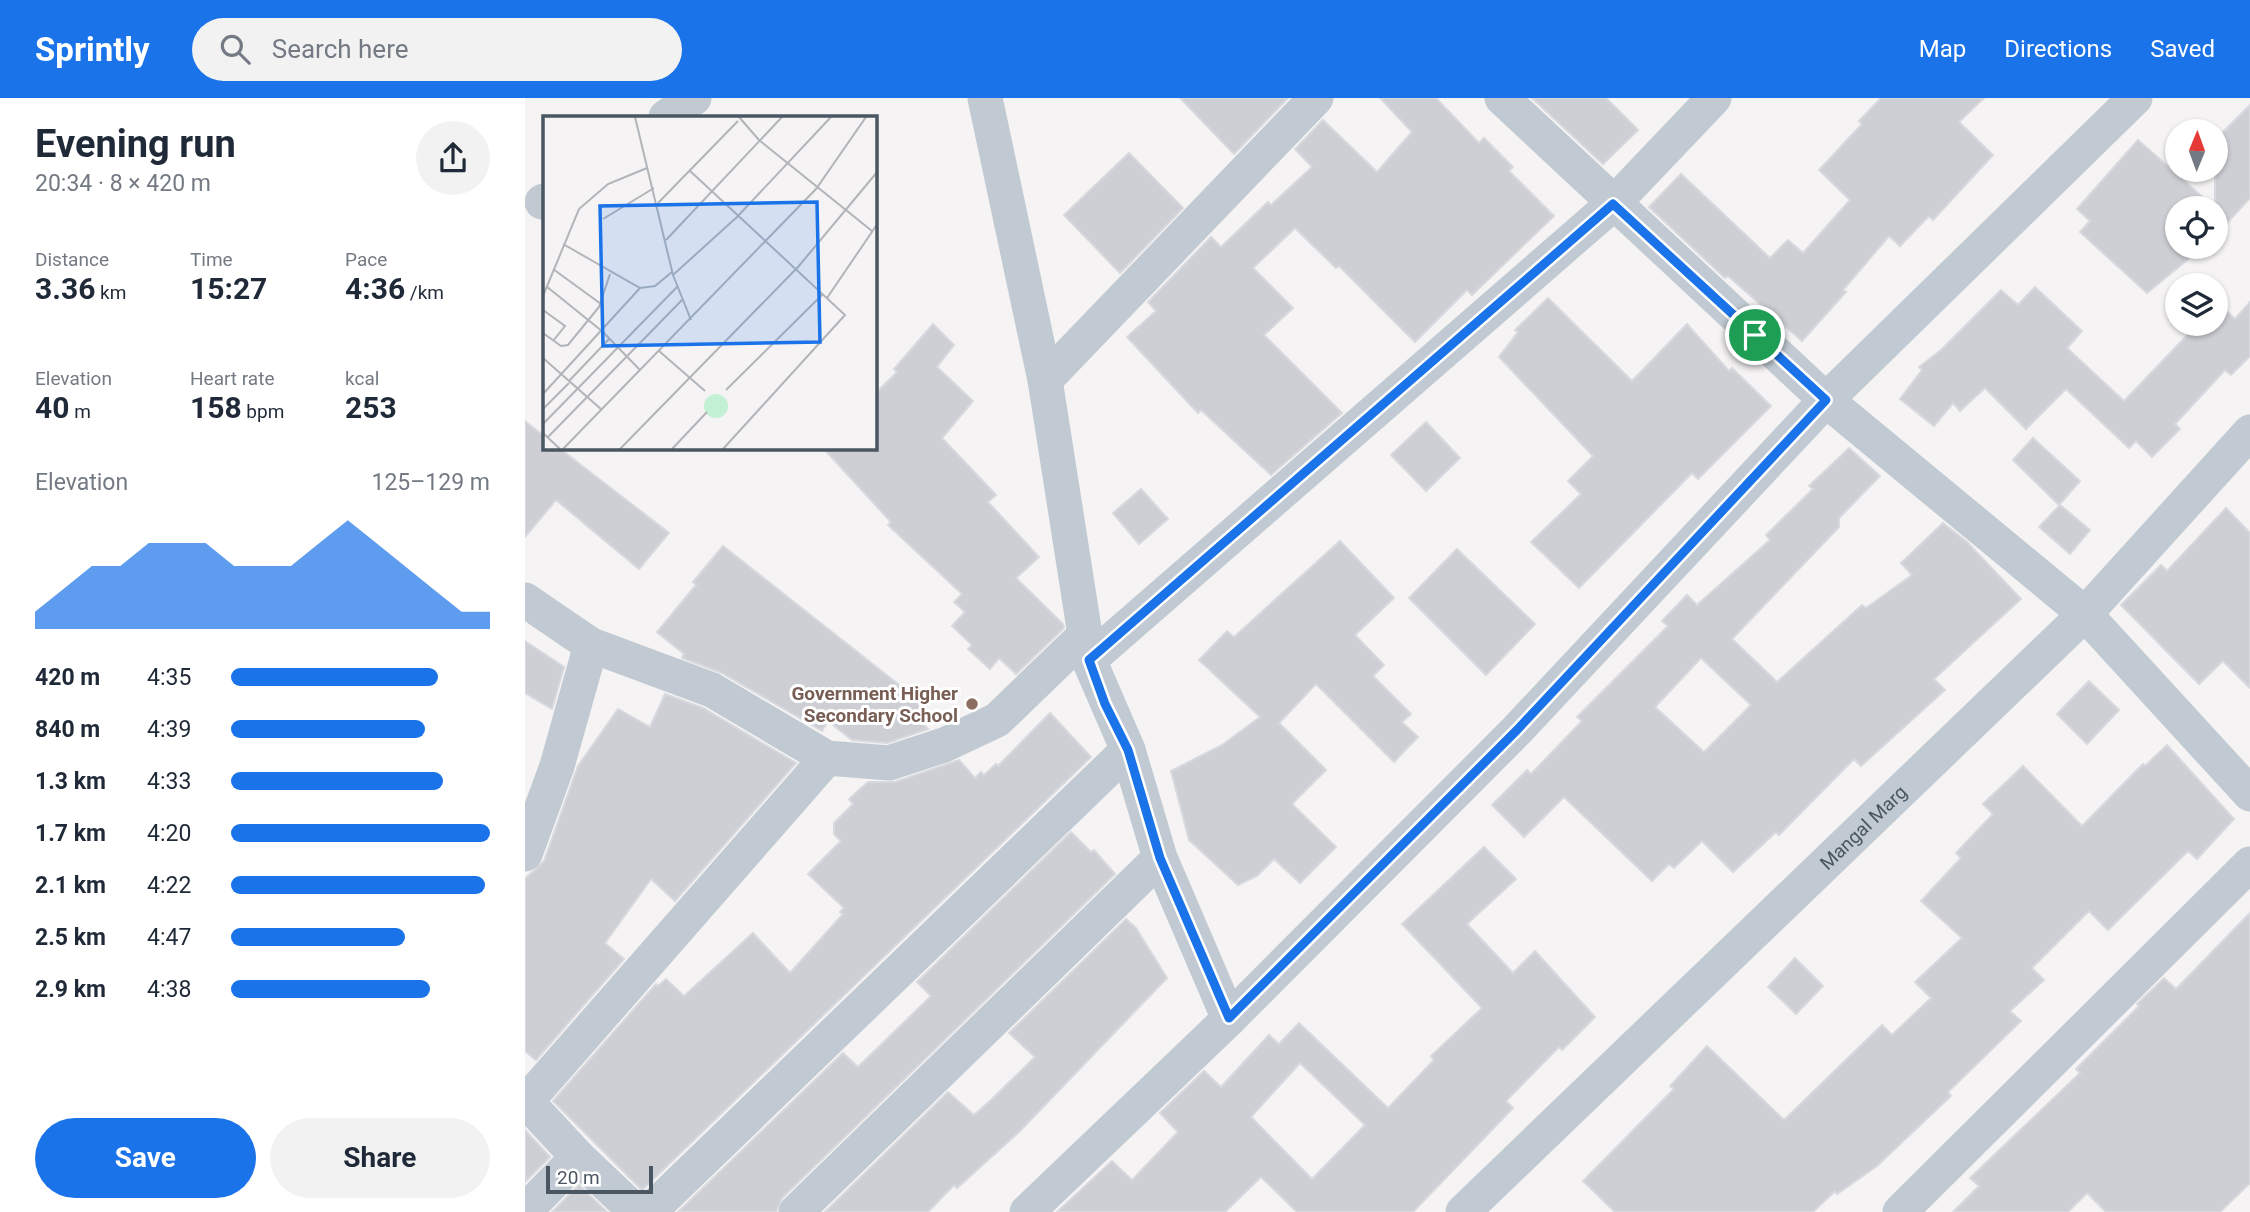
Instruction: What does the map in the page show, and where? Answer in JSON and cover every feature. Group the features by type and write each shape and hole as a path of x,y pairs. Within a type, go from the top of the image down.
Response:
{"street":[{"path":"667,116 694,98"},
{"path":"985,98 1012,237 1045,380 1086,648 1105,704 1128,750 1160,858 1229,1018"},
{"path":"1045,380 1316,98"},
{"path":"1502,98 1826,400 2085,614 2250,794"},
{"path":"525,600 591,645 712,690 827,758 889,763 944,745 996,720 1086,648 1613,204 1714,98"},
{"path":"1027,1212 1229,1018 1517,730 1826,400 2135,98"},
{"name":"Mangal Marg","path":"1463,1212 2085,614 2250,432"},
{"path":"525,854 557,766 591,645"},
{"path":"649,1212 1128,750"},
{"path":"636,1212 578,1157 526,1101 827,758"},
{"path":"796,1212 1160,858"},
{"path":"1900,1212 2250,864"},
{"path":"525,1211 578,1157"}],"building":[{"path":"1180,98 1288,98 1234,154"},
{"path":"1380,98 1436,98 1479,143 1484,138 1513,167 1509,171 1554,216 1472,295 1467,290 1415,342 1339,266 1336,268 1295,228 1253,268 1293,308 1264,335 1342,413 1271,475 1201,410 1198,413 1127,337 1156,311 1148,302 1211,237 1221,247 1268,202 1271,205 1312,167 1295,149 1323,120 1377,172 1412,132"},
{"path":"1532,98 1606,98 1638,130 1603,164"},
{"path":"1881,98 1984,98 1959,122 1993,155 1933,220 1929,216 1900,246 1889,236 1843,290 1846,292 1802,341 1728,276 1725,278 1649,207 1681,174 1770,258 1788,240 1803,253 1850,200 1819,170 1862,124 1859,121"},
{"path":"2250,105 2250,198 2228,222 2228,196 2215,196 2215,182 2228,182 2228,127"},
{"path":"2138,140 2165,164 2165,182 2186,182 2201,196 2165,196 2165,259 2188,259 2171,273 2165,273 2165,278 2147,293 2080,232 2090,221 2077,209"},
{"path":"1129,153 1183,208 1120,273 1064,215"},
{"path":"2035,287 2082,331 2067,348 2124,401 2186,336 2228,336 2228,312 2235,319 2250,302 2250,356 2231,375 2225,370 2175,424 2180,429 2152,457 2136,441 2129,448 2066,389 2026,429 1985,388 1960,411 1953,403 1934,426 1900,399 1922,370 1919,367 1941,350 2001,290 2018,305"},
{"path":"1548,298 1632,381 1687,324 1729,371 1732,368 1771,406 1698,479 1692,473 1579,588 1531,542 1581,494 1568,481 1593,456 1499,357 1518,332 1515,330"},
{"path":"933,324 954,345 937,367 973,401 942,438 996,495 988,502 1039,557 1016,578 1064,628 1016,674 999,658 990,669 968,649 972,645 952,626 965,612 954,602 962,594 888,525 891,522 825,450 877,450 877,392 897,372 894,369"},
{"path":"525,421 543,435 543,450 562,450 669,533 639,569 556,500 525,537"},
{"path":"1426,422 1460,458 1426,491 1391,455"},
{"path":"2033,438 2080,481 2059,505 2013,460"},
{"path":"1849,448 1880,476 1839,518 1839,527 1732,639 1777,682 1862,605 1866,608 1912,575 1901,563 1943,523 1967,542 2021,599 1934,679 1945,690 1861,766 1854,759 1779,835 1776,832 1733,872 1702,841 1674,868 1669,864 1652,881 1564,797 1524,837 1492,805 1527,770 1531,774 1582,721 1577,717 1668,626 1662,621 1687,595 1697,605 1770,540 1766,535 1813,489 1809,486","holes":["1701,658 1751,705 1704,752 1655,707"]},
{"path":"1141,489 1168,519 1139,544 1113,513"},
{"path":"2060,505 2090,530 2070,554 2039,527"},
{"path":"2226,508 2250,533 2250,688 2223,661 2199,684 2121,605 2161,565 2167,571"},
{"path":"1340,541 1394,598 1355,635 1384,665 1373,676 1411,714 1402,722 1418,737 1394,762 1316,684 1279,723 1326,770 1292,804 1336,847 1300,883 1274,859 1257,876 1238,885 1189,840 1171,771 1222,745 1260,717 1199,660 1227,631 1234,637"},
{"path":"723,546 927,707 918,718 928,729 887,743 852,740 828,721 822,731 722,673 682,658 684,654 657,632 696,585 693,582"},
{"path":"1457,549 1535,624 1486,675 1409,598"},
{"path":"525,641 564,667 552,709 525,693"},
{"path":"2089,681 2119,710 2087,744 2057,714"},
{"path":"665,694 703,708 796,763 675,901 651,879 605,943 624,959 536,1060 525,1051 525,879 544,861 578,766 618,709 650,727"},
{"path":"1050,713 1091,757 642,1190 553,1101 656,984 658,986 666,979 684,996 753,933 790,973 843,914 840,912 844,908 808,874 841,841 834,834 834,823 853,804 849,799 868,782 895,782 959,760 975,778 981,772 984,775 996,764 998,766"},
{"path":"2167,745 2234,819 2197,859 2188,851 2108,930 2089,911 2032,968 2044,980 2010,1011 2021,1021 1948,1092 1951,1096 1877,1166 1837,1194 1835,1191 1813,1212 1615,1212 1583,1181 1674,1089 1670,1086 1707,1046 1784,1120 1882,1025 1892,1035 1931,998 1915,982 1962,938 1921,901 1961,858 1956,853 1993,814 1983,804 2023,766 2082,826 2143,764 2145,766"},
{"path":"1071,832 1091,852 1094,850 1115,874 782,1198 776,1212 678,1212 843,1053 858,1067 931,996 917,982"},
{"path":"1484,847 1516,879 1467,924 1513,973 1535,951 1595,1017 1562,1050 1559,1047 1506,1101 1513,1108 1413,1212 1297,1212 1261,1177 1225,1212 1057,1212 1112,1161 1132,1180 1178,1132 1160,1113 1204,1071 1221,1087 1269,1035 1279,1044 1299,1023 1388,1108 1434,1060 1431,1056 1482,1008 1402,924","holes":["1300,1063 1365,1125 1312,1179 1251,1117"]},
{"path":"2250,913 2250,1183 2220,1212 2106,1212 2087,1193 2068,1212 1953,1212 1979,1186 1970,1178 2080,1073 2076,1069 2139,1006 2137,1004 2164,978 2176,989"},
{"path":"1126,919 1136,928 1167,978 1020,1131 957,1188 954,1185 928,1212 825,1212 948,1092 974,1115 991,1100 1035,1057 1009,1033"},
{"path":"1795,958 1823,986 1796,1014 1768,987"},
{"path":"525,1130 550,1157 525,1182"},
{"path":"579,1185 607,1212 552,1212"}],"place":[{"name":"Government Higher Secondary School","path":"972,704"}],"route":[{"path":"1613,204 1755,335 1826,400 1517,730 1229,1018 1160,858 1128,750 1105,704 1089,660 1613,204"}]}
